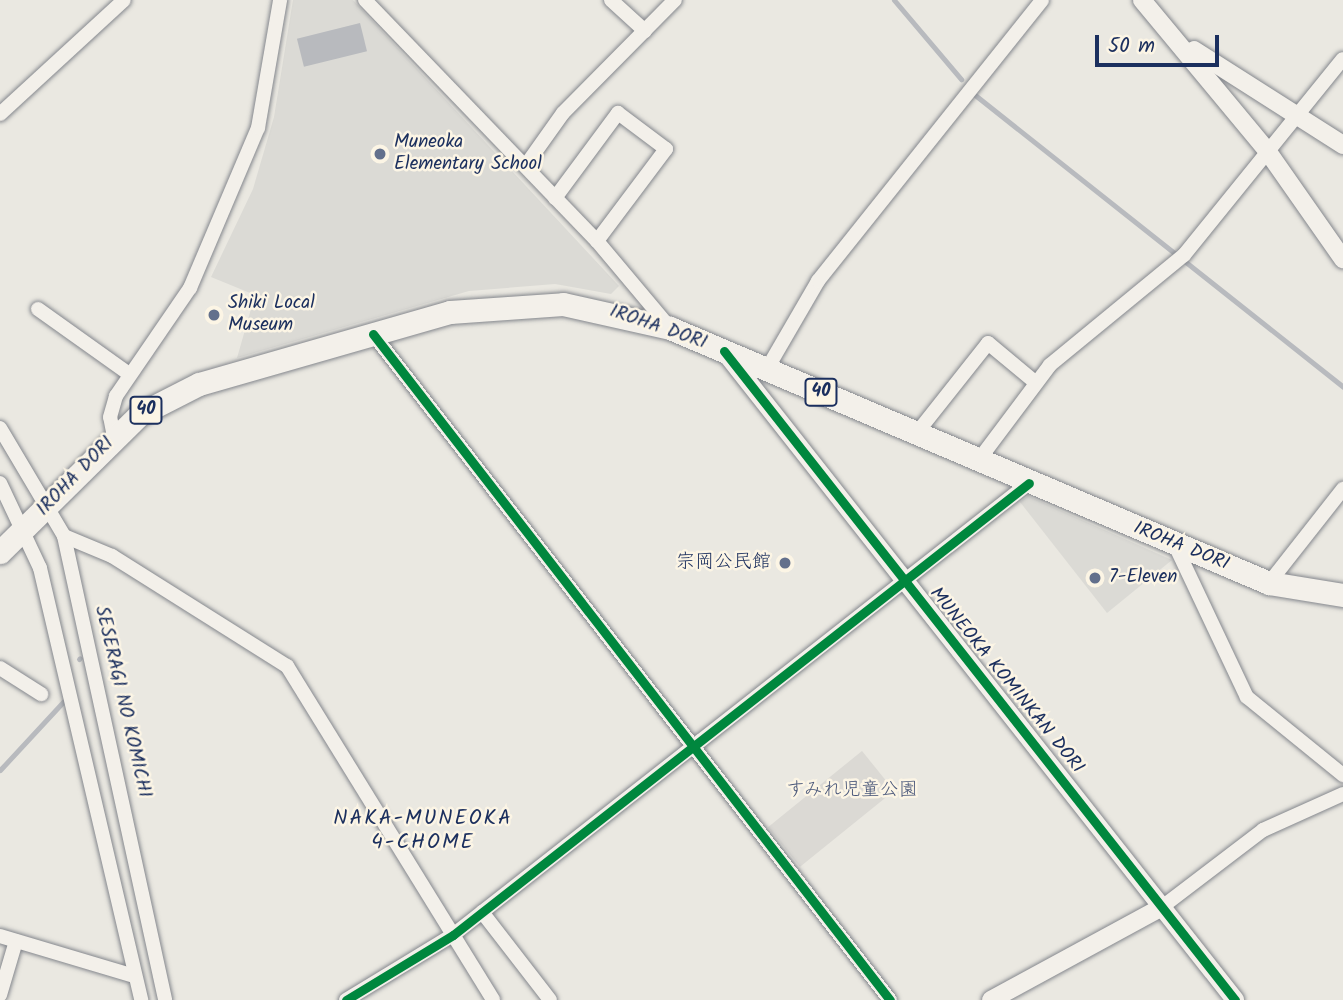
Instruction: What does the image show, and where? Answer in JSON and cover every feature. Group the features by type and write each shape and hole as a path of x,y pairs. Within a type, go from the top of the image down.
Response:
{"main road":[{"name":"IROHA DORI","path":"0,552 114,437 149,408 199,384 450,312 536,304 596,308 670,328 1269,583 1343,595"}],"street":[{"path":"0,114 124,0"},
{"path":"114,437 110,417 129,374 209,252 258,128 280,0"},
{"path":"365,0 526,165 597,242 670,328"},
{"path":"611,0 645,31"},
{"path":"526,165 563,113 675,0"},
{"path":"767,369 818,281 1042,0"},
{"path":"1150,3 1268,152 1343,260"},
{"path":"1182,43 1343,145"},
{"path":"978,461 1050,365 1184,255 1343,59"},
{"path":"555,198 618,113 666,149 597,242"},
{"path":"38,309 129,374"},
{"path":"373,334 890,1000"},
{"path":"916,434 988,343 1036,383"},
{"name":"MUNEOKA KOMINKAN DORI","path":"724,351 1235,1000"},
{"name":"SESERAGI NO KOMICHI","path":"0,428 37,517 62,656 141,1000"},
{"name":"SESERAGI NO KOMICHI","path":"0,483 37,517 64,536 136,849 164,1000"},
{"path":"346,1000 362,996 453,935 1029,483"},
{"path":"1269,583 1343,489"},
{"path":"64,536 112,555 287,666 493,1000"},
{"path":"1175,545 1247,697 1343,775"},
{"path":"0,668 41,694"},
{"path":"991,1000 1162,907 1264,830 1343,793"},
{"path":"482,912 550,1000"},
{"path":"0,936 134,976"},
{"path":"0,995 16,941"}],"shaded area":[{"name":"Muneoka Elementary School","path":"293,0 353,0 619,286 611,294 555,284 469,291 237,358 255,295 211,277 253,189 274,117"},
{"path":"360,23 367,51 304,67 297,39"},
{"path":"1028,496 1172,560 1107,613 1020,502"}],"green space":[{"name":"すみれ児童公園","path":"862,751 894,791 800,867 768,827"}],"waterway":[{"path":"894,0 961,79"},
{"path":"975,95 1343,387"},
{"path":"0,770 64,701"}],"cycle path":[{"path":"373,334 890,1000"},
{"path":"724,351 1235,1000"},
{"path":"346,1000 453,935 1029,483"}],"place":[{"name":"Muneoka Elementary School","path":"380,154"},
{"name":"Shiki Local Museum","path":"214,315"},
{"name":"宗岡公民館","path":"785,563"},
{"name":"7-Eleven","path":"1095,578"}],"district":[{"name":"NAKA-MUNEOKA 4-CHOME","path":"423,831"}]}
